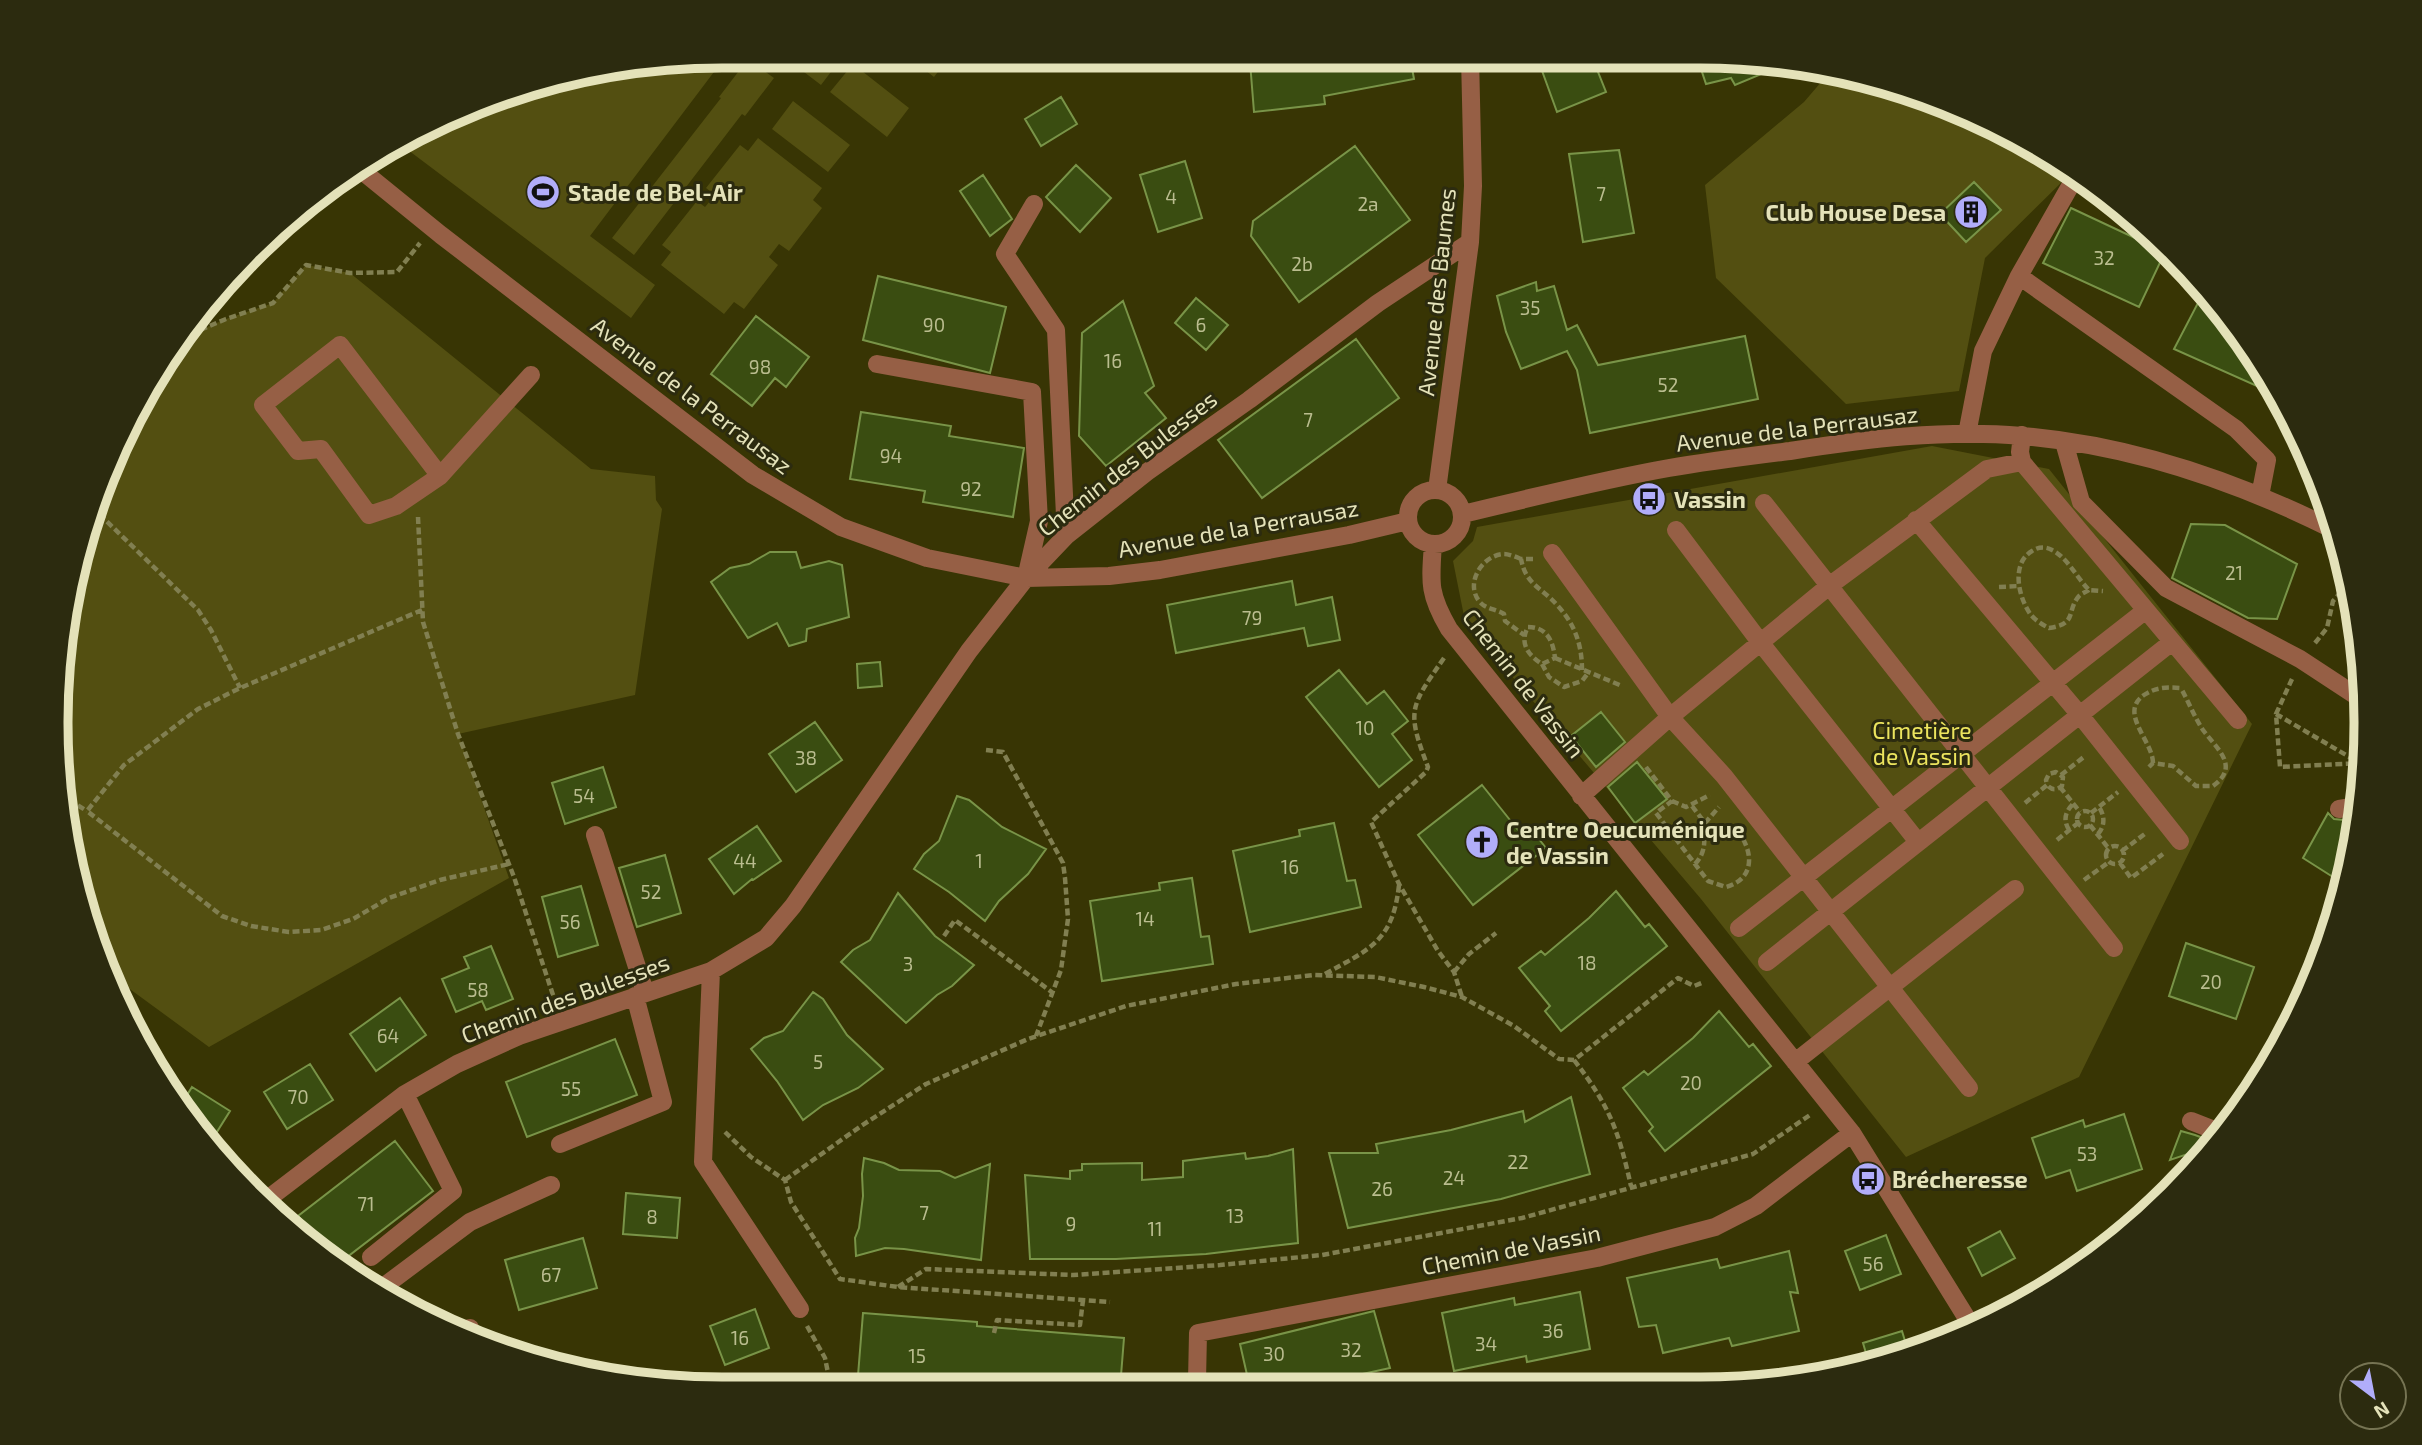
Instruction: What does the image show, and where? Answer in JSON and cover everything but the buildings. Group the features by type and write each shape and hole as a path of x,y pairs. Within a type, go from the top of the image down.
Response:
{"street":[{"name":"Avenue des Baumes","path":"1437,490 1470,242 1473,186 1470,68"},
{"name":"Avenue de la Perrausaz","path":"366,174 753,475 841,527 927,558 1026,578 1109,576 1160,570 1349,535 1408,520"},
{"path":"1967,435 1983,351 2019,276 2071,185"},
{"path":"1034,204 1005,254 1056,330 1066,536"},
{"name":"Chemin des Bulesses","path":"272,1196 405,1094 457,1064 519,1037 711,971 766,938 780,923 970,651 1026,578 1066,536 1147,472 1249,400 1378,303 1470,242"},
{"path":"2019,276 2115,349 2236,429 2267,460 2260,496"},
{"path":"440,476 340,345 263,405 298,451 321,449 369,515 396,506 440,476 531,375"},
{"path":"877,363 1032,392 1039,521 1026,578"},
{"name":"Avenue de la Perrausaz","path":"1463,514 1667,469 1867,439 1967,435 2022,436 2064,442 2109,449 2194,470 2323,525"},
{"path":"2022,436 2022,462 2238,720"},
{"path":"2064,442 2081,502 2166,588 2300,659 2353,694"},
{"path":"1581,796 1760,642 1916,520 1987,469 2022,462"},
{"path":"1437,490 1455,497 1463,514 1458,533 1451,540 1433,544 1416,537 1408,520 1409,511 1419,495 1437,490"},
{"path":"1764,503 2114,948"},
{"path":"1916,520 2080,715 2180,841"},
{"path":"1676,530 1760,642 1918,842"},
{"name":"Chemin de Vassin","path":"1433,544 1430,582 1437,608 1450,629 1852,1133 1967,1319"},
{"path":"1552,552 1670,717 1724,776 1969,1088"},
{"path":"1739,928 2146,610"},
{"path":"1767,961 2172,642"},
{"path":"2339,809 2348,808"},
{"path":"560,1144 663,1102 640,994 595,835"},
{"path":"1795,1062 2015,889"},
{"path":"711,971 703,1162 800,1309"},
{"path":"371,1257 453,1191 405,1094"},
{"path":"2191,1121 2212,1129"},
{"name":"Chemin de Vassin","path":"1197,1377 1198,1333 1597,1258 1715,1227 1756,1206 1852,1133"},
{"path":"387,1284 470,1222 551,1185"}],"path":[{"path":"198,331 273,303 306,265 350,273 397,272 421,242"},
{"path":"417,506 423,622 458,734 509,863 558,1008"},
{"path":"101,517 198,610 211,629 240,688"},
{"path":"2089,590 2060,555 2050,548 2035,549 2022,561 2022,597 2032,616 2049,628 2059,627 2067,622 2079,596 2089,590 2114,592 2127,586"},
{"path":"1524,635 1505,621 1504,614 1486,607 1478,600 1474,592 1477,570 1486,561 1503,554 1521,559 1543,560 1552,552"},
{"path":"1521,559 1527,578 1557,604 1576,632 1581,646 1582,670 1555,658 1542,664"},
{"path":"2340,593 2333,601 2327,628 2300,659 2276,713 2280,767 2352,763"},
{"path":"87,811 124,765 198,709 240,688 422,610"},
{"path":"1555,658 1554,645 1547,634 1537,627 1528,627 1524,635 1525,647 1534,659 1542,664 1549,677 1564,687 1582,681 1588,673"},
{"path":"1449,652 1420,693 1413,713 1418,739 1428,767 1426,772 1371,822 1399,884 1438,951 1454,972 1462,998"},
{"path":"2132,781 2153,763 2173,766 2196,786 2213,786 2223,776 2226,768 2224,758 2203,730 2181,688 2190,663"},
{"path":"2153,763 2152,750 2136,722 2134,709 2137,701 2151,691 2169,687 2181,688"},
{"path":"2276,713 2352,758"},
{"path":"2061,775 2102,742"},
{"path":"1633,749 1672,801 1678,805 1692,806 1710,795"},
{"path":"986,750 1003,752 1063,863 1068,919 1061,970 1035,1037"},
{"path":"2060,787 2052,789 2046,780 2052,772 2061,775"},
{"path":"2060,787 2063,780 2061,775"},
{"path":"1724,776 1709,790 1727,818"},
{"path":"2060,787 2080,812"},
{"path":"1672,801 1657,813 1708,881 1717,885 1731,886 1743,879 1749,869 1750,858 1744,840 1736,829"},
{"path":"74,803 222,916 251,926 289,932 321,930 353,919 402,893 440,880 509,863"},
{"path":"2069,830 2065,818 2068,808 2073,804"},
{"path":"1692,806 1704,822 1706,838 1695,864"},
{"path":"1704,822 1719,807"},
{"path":"2091,813 2099,807 2103,813 2103,827 2098,834"},
{"path":"2090,825 2093,820 2091,813 2086,810 2080,812 2077,818 2080,825 2090,825 2109,849"},
{"path":"2122,851 2163,820"},
{"path":"2120,863 2131,878 2180,841"},
{"path":"2116,847 2122,851 2120,863 2109,862 2106,855 2109,849 2116,847"},
{"path":"1322,976 1357,957 1379,941 1390,925 1396,908 1399,884"},
{"path":"944,936 955,920 1053,993"},
{"path":"1454,972 1469,954 1496,933"},
{"path":"785,1180 860,1126 926,1084 1035,1037 1126,1006 1236,984 1322,976 1375,977 1462,998 1514,1026 1559,1059 1574,1060 1678,978 1694,986 1724,974"},
{"path":"1574,1060 1597,1089 1611,1114 1631,1186"},
{"path":"898,1287 926,1269 1073,1275 1220,1265 1322,1255 1522,1218 1754,1154 1824,1096"},
{"path":"706,1107 726,1133 751,1157 785,1180 792,1202 840,1279 898,1287 1110,1302"},
{"path":"994,1333 997,1320 1080,1325 1083,1300"},
{"path":"800,1309 803,1320 825,1358 829,1377"}],"green space":[{"name":"Stade de Bel-Air","path":"717,68 590,236 655,285 631,318 407,150 472,118 553,91 637,74"},
{"path":"741,68 760,68 774,78 745,116 742,114 634,255 612,238 721,98 719,97"},
{"path":"799,68 834,68 821,85"},
{"path":"850,68 858,68 909,108 887,137 830,92"},
{"path":"922,68 941,68 934,77"},
{"path":"1823,80 1910,103 1989,136 2064,180 1985,258 1959,391 1846,404 1716,278 1705,185 1804,102"},
{"path":"793,101 850,145 828,172 772,129"},
{"path":"758,138 822,188 813,200 822,208 789,251 779,244 769,257 778,265 744,309 734,302 724,314 661,265 671,252 662,245 697,201 705,207 715,195 706,188 740,145 748,151"},
{"path":"306,265 350,273 591,469 655,476 656,500 662,509 635,695 458,734 509,878 209,1047 123,984 118,973 91,892 74,808 68,722 70,680 81,595 103,512 118,472 156,395 198,331 273,303"},
{"name":"Cimetière de Vassin","path":"1932,446 2049,469 2252,724 2079,1077 1906,1157 1701,899 1465,621 1453,561 1473,541 1477,527"}],"place":[{"name":"Stade de Bel-Air","path":"543,192"},
{"name":"Club House Desa","path":"1971,212"},
{"name":"Vassin","path":"1649,499"},
{"name":"Centre Oeucuménique de Vassin","path":"1482,842"},
{"name":"Brécheresse","path":"1868,1179"}]}
